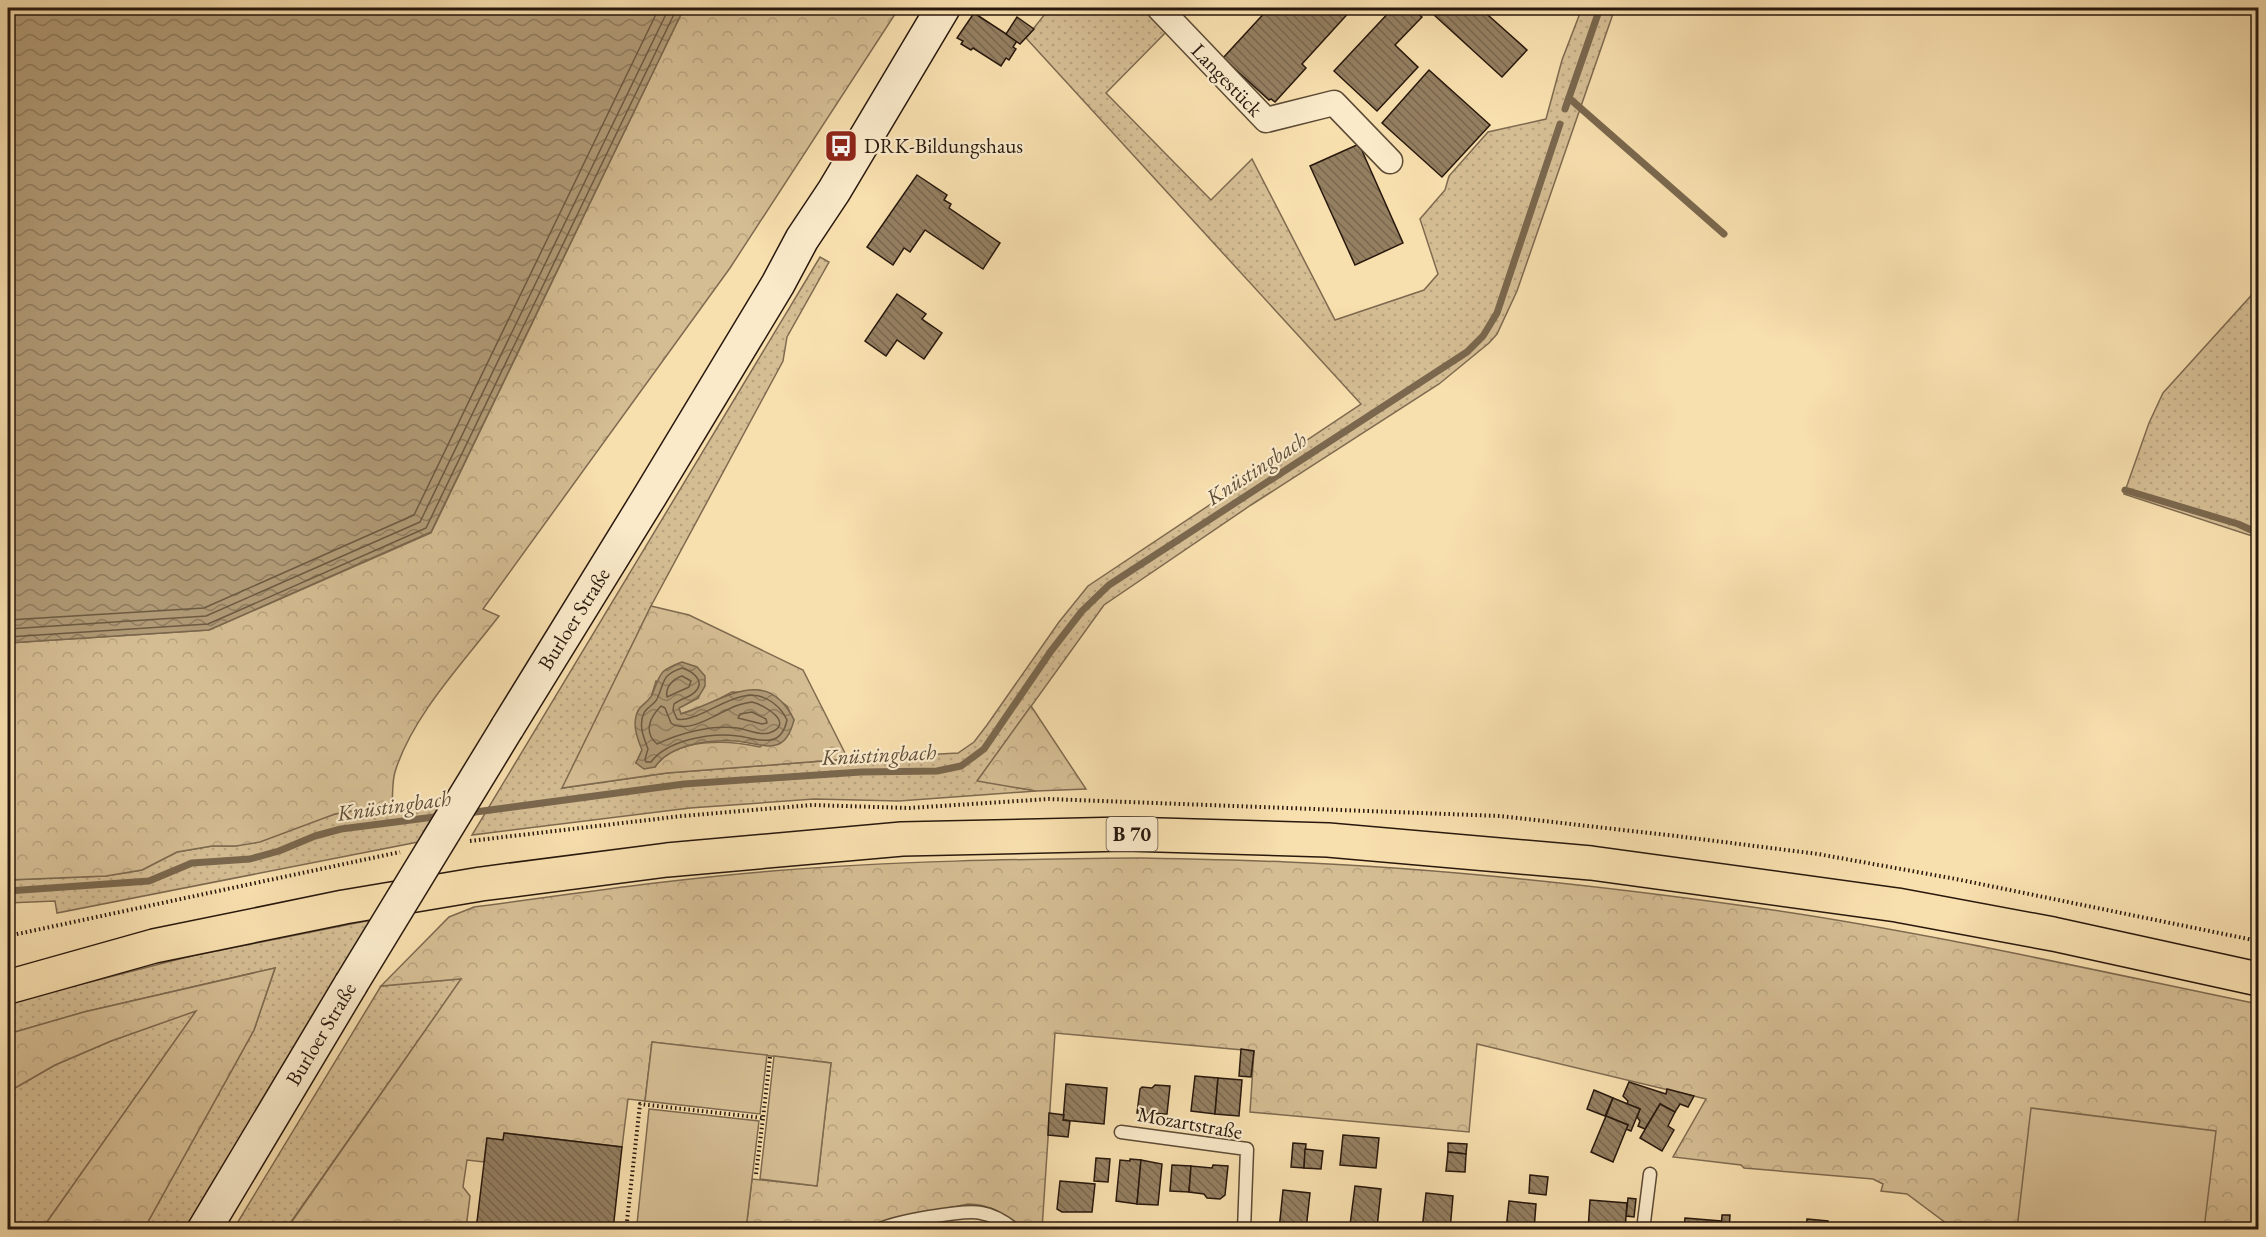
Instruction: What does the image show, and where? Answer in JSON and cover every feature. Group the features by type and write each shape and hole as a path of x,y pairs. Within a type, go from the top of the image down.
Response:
{"main road":[{"name":"Burloer Straße","path":"204,1230 943,8"},
{"name":"B 70","path":"8,987 154,946 344,907 492,883 667,860 902,839 1125,834 1328,840 1591,863 1897,905 2052,934 2259,979"}],"street":[{"name":"Langestück","path":"1159,8 1266,120 1334,103 1390,161"}],"lane":[{"name":"Mozartstraße","path":"1121,1132 1247,1149 1244,1230"},
{"path":"1643,1230 1650,1174"},
{"path":"879,1230 961,1212 981,1212 1002,1220 1015,1230"}],"path":[{"path":"756,1174 770,1057"},
{"path":"626,1230 640,1104 763,1118"}],"green space":[{"path":"684,8 899,8 730,268 483,609 499,616 440,691 413,731 395,772 392,804 335,814 260,842 177,852 142,870 106,876 8,880 8,643 209,630 431,533"},
{"path":"1036,8 1151,8 1171,27 1106,93 1211,200 1252,159 1335,320 1424,290 1438,274 1420,219 1445,190 1449,176 1488,132 1546,119 1562,60 1582,8 1615,8 1517,291 1497,334 1439,384 1251,505 1104,605 978,780 1036,791 899,801 814,799 690,808 472,835 820,257 829,262 787,337 783,361 651,606 563,788 667,773 958,753 974,742 1059,622 1088,586 1361,404 1026,38 1045,14"},
{"path":"2258,288 2258,538 2124,494 2149,423 2163,393"},
{"path":"651,606 689,615 803,670 848,759 667,773 562,788","holes":["656,681 698,698 679,708 680,714 707,705 732,692 769,693 787,706 794,720 760,747 733,743 703,743 675,750 655,767 636,763 642,750 638,711 651,697"]},
{"path":"1031,706 1086,789 1036,791 977,781"},
{"path":"392,804 439,806 418,842 57,913 55,901 8,903 8,880 106,876 142,870 177,852 212,846 236,846 335,814"},
{"path":"1139,858 1402,868 1574,884 1688,898 1939,938 2258,1004 2258,1229 1954,1229 1907,1194 1881,1191 1883,1184 1873,1179 1744,1168 1741,1165 1673,1157 1706,1099 1477,1044 1469,1132 1250,1112 1254,1051 1055,1033 1042,1229 1023,1229 993,1209 968,1204 876,1223 865,1229 837,1229 835,1225 814,1230 746,1229 752,1179 817,1186 831,1063 652,1042 645,1101 628,1099 622,1147 505,1133 503,1140 487,1138 484,1162 467,1160 463,1187 470,1196 466,1229 286,1230 461,979 381,986 449,917 474,907 735,874 955,861"},
{"path":"371,920 190,1229 144,1229 254,1030 275,968 84,1012 8,1034 8,1003 191,956"},
{"path":"275,968 254,1030 144,1229 42,1229 196,1011 111,1041 55,1065 8,1092 8,1034 84,1012"},
{"path":"462,978 286,1229 233,1230 381,986"},
{"path":"197,1010 42,1229 24,1229 8,1218 8,1092 55,1065 111,1041"},
{"path":"652,1042 767,1055 760,1114 645,1101"},
{"path":"774,1056 831,1063 817,1186 760,1179"},
{"path":"2031,1108 2216,1131 2204,1229 2017,1229"},
{"path":"649,1109 759,1121 746,1229 682,1230 637,1224"}],"water":[{"path":"8,8 684,8 431,532 209,630 8,643"},
{"path":"682,662 697,667 705,676 705,686 698,698 679,708 681,714 742,691 757,690 770,693 783,703 794,720 790,732 784,740 771,746 735,741 714,741 691,745 670,753 655,767 644,769 636,763 642,750 635,719 639,709 651,697 661,674"}],"building":[{"path":"1269,8 1353,8 1302,64 1306,68 1275,102 1269,100 1223,58"},
{"path":"1393,8 1412,8 1422,17 1395,45 1418,67 1377,111 1334,71"},
{"path":"1439,8 1480,8 1527,50 1502,77 1433,14"},
{"path":"974,13 1017,41 1013,47 1016,49 1009,60 1006,58 1001,66 973,48 971,50 961,44 963,41 957,38"},
{"path":"1017,17 1034,29 1020,44 1006,34"},
{"path":"1429,70 1490,125 1442,177 1382,123"},
{"path":"1359,144 1403,243 1355,265 1310,166"},
{"path":"917,175 947,195 944,200 951,204 949,208 1000,243 983,269 925,230 910,252 904,248 893,265 867,247"},
{"path":"897,294 926,314 922,319 942,333 924,359 897,340 886,356 865,341"},
{"path":"1241,1049 1254,1051 1251,1077 1239,1076"},
{"path":"1195,1076 1218,1078 1215,1114 1191,1111"},
{"path":"1218,1078 1242,1080 1239,1116 1215,1114"},
{"path":"1629,1082 1666,1094 1667,1089 1694,1096 1688,1107 1680,1104 1675,1112 1660,1104 1645,1129 1638,1126 1640,1121 1637,1117 1640,1109 1627,1104 1628,1101 1623,1096"},
{"path":"1066,1084 1107,1088 1104,1124 1063,1120"},
{"path":"1155,1085 1170,1086 1167,1114 1137,1113 1140,1089 1142,1087 1152,1088"},
{"path":"1594,1090 1613,1098 1605,1116 1587,1109"},
{"path":"1613,1098 1640,1109 1631,1131 1626,1129 1628,1125 1606,1116"},
{"path":"1660,1104 1675,1112 1668,1126 1674,1130 1662,1151 1640,1138"},
{"path":"1049,1113 1064,1115 1063,1120 1070,1121 1068,1137 1048,1135"},
{"path":"1606,1116 1628,1125 1613,1162 1591,1152"},
{"path":"504,1133 622,1147 613,1230 476,1230 487,1138 503,1140"},
{"path":"1343,1135 1379,1138 1376,1168 1340,1165"},
{"path":"1293,1143 1306,1144 1304,1168 1291,1167"},
{"path":"1448,1143 1467,1144 1466,1154 1448,1152"},
{"path":"1305,1149 1323,1151 1321,1169 1304,1168"},
{"path":"1448,1152 1466,1154 1465,1172 1446,1171"},
{"path":"1096,1158 1110,1159 1108,1182 1094,1181"},
{"path":"1130,1159 1141,1160 1137,1204 1116,1201 1120,1160 1130,1161"},
{"path":"1141,1160 1162,1164 1158,1205 1137,1204"},
{"path":"1172,1165 1191,1166 1189,1192 1170,1191"},
{"path":"1213,1165 1228,1166 1225,1195 1220,1199 1207,1198 1204,1194 1189,1192 1191,1166 1212,1168"},
{"path":"1530,1175 1548,1177 1546,1195 1529,1193"},
{"path":"1060,1181 1095,1184 1092,1212 1062,1212 1057,1209"},
{"path":"1355,1186 1381,1189 1377,1228 1350,1225"},
{"path":"1283,1190 1310,1193 1306,1230 1279,1230"},
{"path":"1426,1193 1453,1196 1450,1230 1422,1230"},
{"path":"1628,1198 1636,1199 1634,1217 1626,1216"},
{"path":"1590,1200 1627,1203 1625,1230 1588,1230"},
{"path":"1509,1201 1536,1204 1534,1230 1506,1230"},
{"path":"1722,1215 1730,1215 1729,1230 1721,1230"},
{"path":"1685,1218 1721,1221 1721,1230 1684,1230"},
{"path":"1807,1219 1828,1221 1827,1230 1806,1230"}],"waterway":[{"name":"Knüstingbach","path":"1565,109 1600,8"},
{"path":"1569,98 1724,234"},
{"name":"Knüstingbach","path":"468,813 684,784 861,772 937,771 961,766 984,749 1051,651 1082,611 1109,585 1467,352 1483,336 1497,313 1560,124"},
{"path":"2125,490 2238,524 2258,533"},
{"name":"Knüstingbach","path":"8,891 149,881 192,863 250,859 341,829 442,816"}],"place":[{"name":"DRK-Bildungshaus","path":"841,146"}]}
